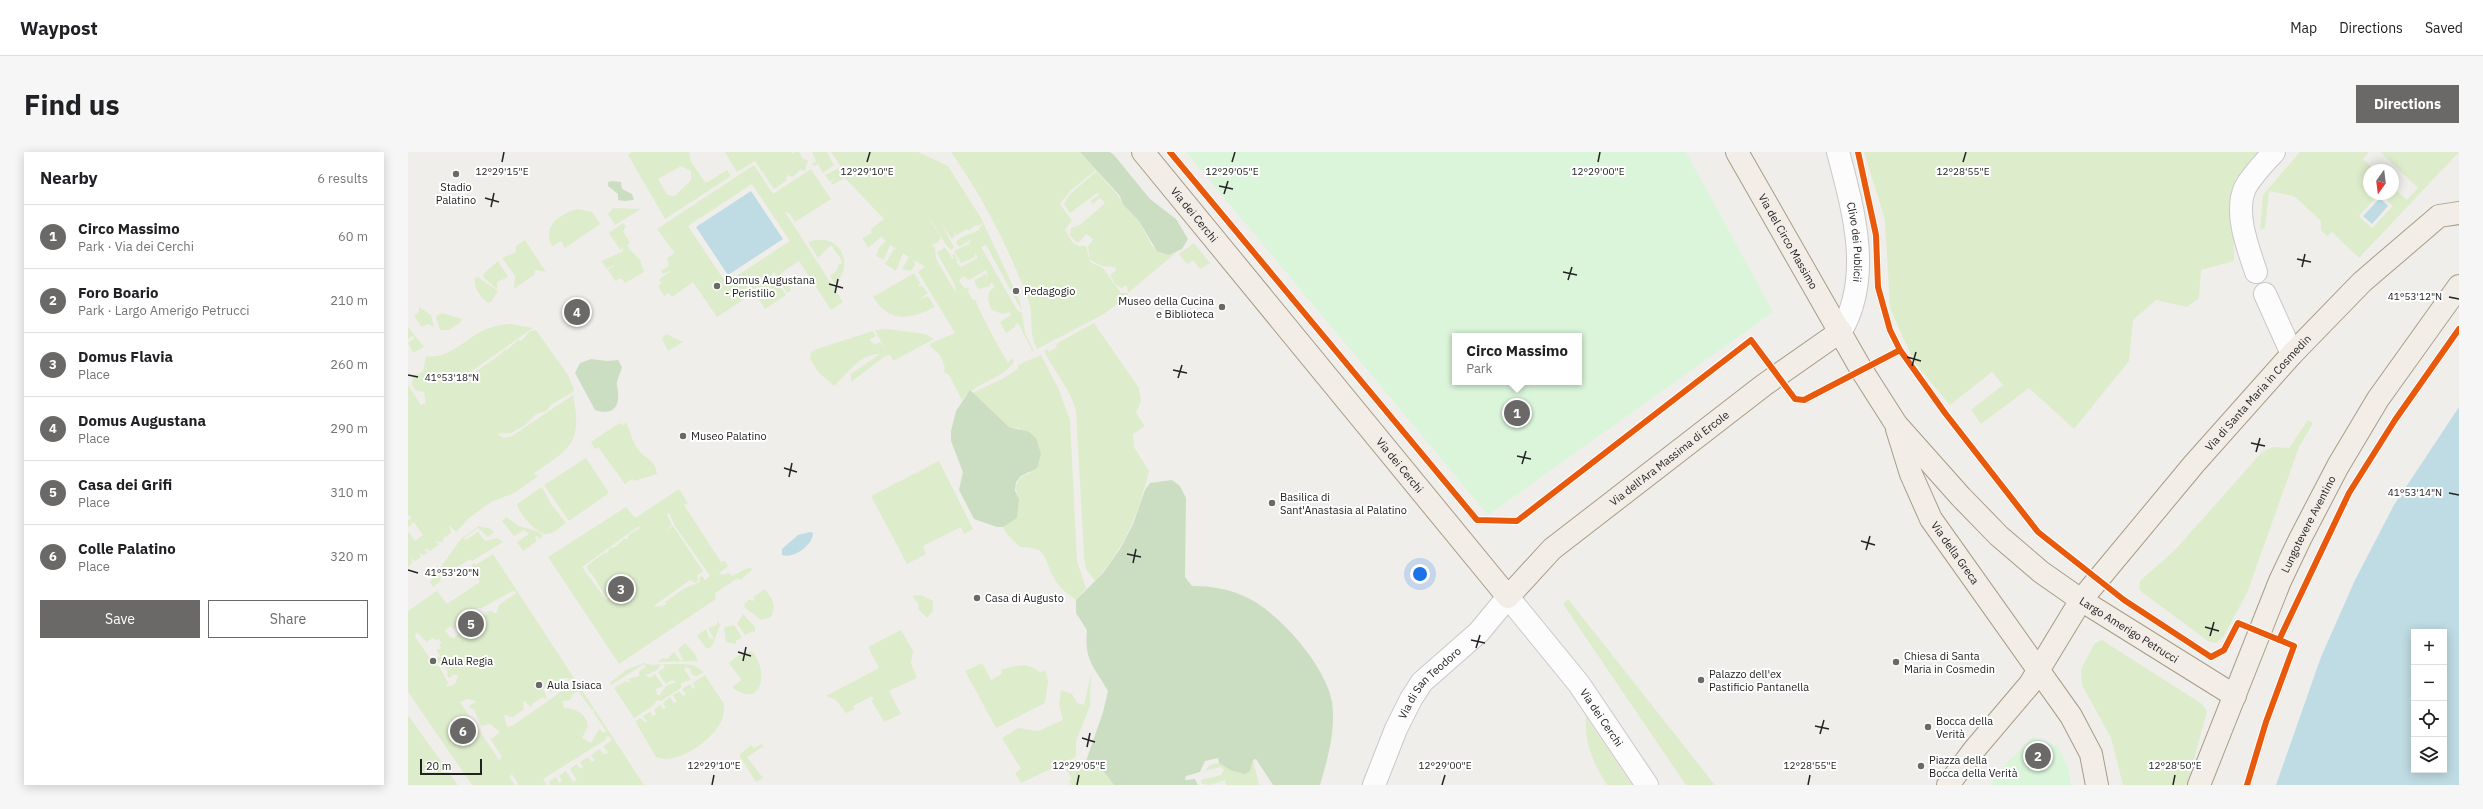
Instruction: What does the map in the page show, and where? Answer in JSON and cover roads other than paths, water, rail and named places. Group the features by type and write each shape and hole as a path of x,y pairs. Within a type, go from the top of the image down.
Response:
{"main road":[{"name":"Via dei Cerchi","path":"1143,152 1508,597"},
{"name":"Via del Circo Massimo","path":"1736,152 1841,331"},
{"name":"Via di Santa Maria in Cosmedin","path":"2080,600 2194,464 2292,354 2362,282 2439,216 2459,213"},
{"name":"Lungotevere Aventino","path":"2199,785 2280,580 2338,466 2398,369 2459,286"},
{"name":"Via dell'Ara Massima di Ercole","path":"1508,597 1552,549 1777,376 1841,331"},
{"name":"Via della Greca","path":"1841,331 1896,424 1961,497 1999,536 2036,568 2080,600"},
{"name":"Via della Greca","path":"1896,424 1913,482 1931,519 2038,671"},
{"name":"Largo Amerigo Petrucci","path":"2038,671 2080,600 2235,696"},
{"path":"1948,785 1974,750 2016,703 2038,671 2071,716 2087,744 2097,785"},
{"path":"2214,785 2215,747"}],"street":[{"name":"Clivo dei Publicii","path":"1838,152 1854,218 1858,261 1852,307 1841,331"},
{"path":"2256,272 2246,243 2243,222 2244,194 2252,178 2274,152"},
{"path":"2265,294 2292,354"},
{"name":"Via di San Teodoro","path":"1374,785 1405,711 1422,682 1431,672 1479,632 1508,597"},
{"name":"Via dei Cerchi","path":"1508,597 1579,684 1647,785"}],"water":[{"path":"751,191 783,239 728,275 696,227"},
{"path":"2378,200 2382,200 2388,206 2372,224 2363,216"},
{"path":"2459,407 2459,785 2276,785 2321,657 2355,580 2394,505"},
{"path":"810,532 813,533 812,538 802,550 792,555 782,555 782,549 798,535"}],"place":[{"name":"Stadio Palatino","path":"456,174"},
{"name":"Domus Augustana - Peristilio","path":"717,286"},
{"name":"Pedagogio","path":"1016,291"},
{"name":"Museo della Cucina e Biblioteca","path":"1222,307"},
{"name":"Domus Augustana","path":"577,312"},
{"name":"Circo Massimo","path":"1517,413"},
{"name":"Museo Palatino","path":"683,436"},
{"name":"Basilica di Sant'Anastasia al Palatino","path":"1272,503"},
{"name":"Domus Flavia","path":"621,589"},
{"name":"Casa di Augusto","path":"977,598"},
{"name":"Casa dei Grifi","path":"471,624"},
{"name":"Aula Regia","path":"433,661"},
{"name":"Chiesa di Santa Maria in Cosmedin","path":"1896,662"},
{"name":"Palazzo dell'ex Pastificio Pantanella","path":"1701,680"},
{"name":"Aula Isiaca","path":"539,685"},
{"name":"Bocca della Verità","path":"1928,727"},
{"name":"Colle Palatino","path":"463,731"},
{"name":"Foro Boario","path":"2038,756"},
{"name":"Piazza della Bocca della Verità","path":"1921,766"}]}
